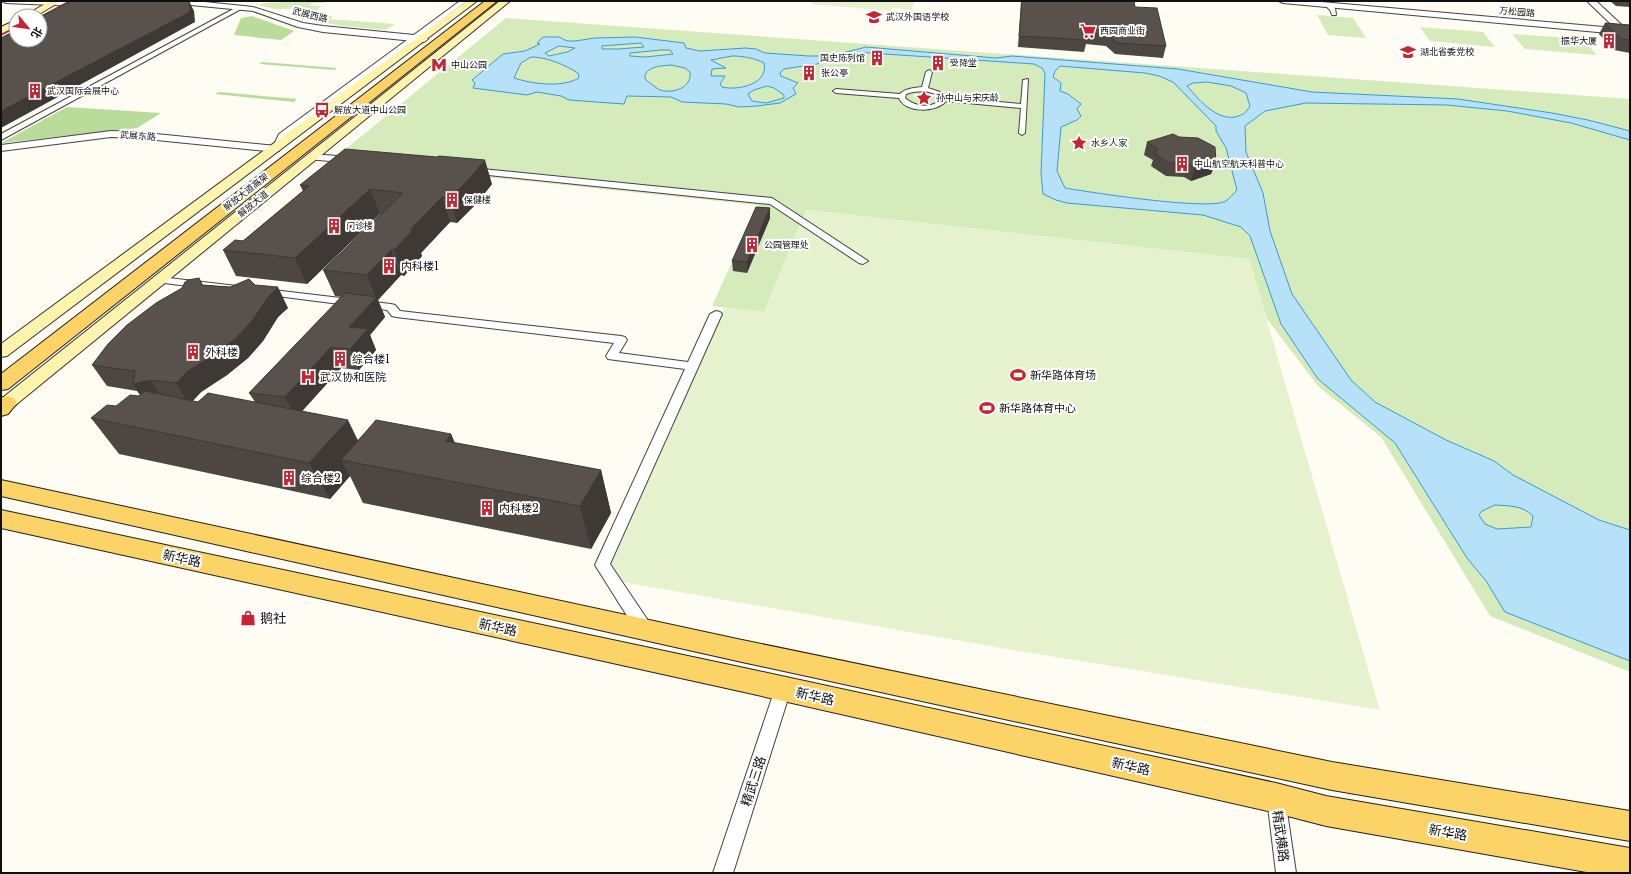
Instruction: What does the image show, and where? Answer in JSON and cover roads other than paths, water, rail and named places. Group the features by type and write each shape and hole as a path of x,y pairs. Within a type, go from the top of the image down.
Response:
{"main road":[{"path":"1,352 276,149 419,38 473,1"},
{"name":"解放大道高架","path":"1,370 484,1"},
{"name":"解放大道高架","path":"1,384 492,1"},
{"name":"解放大道","path":"3,406 310,157 506,1"},
{"path":"44,8 56,2"},
{"path":"58,13 79,2"},
{"path":"1,488 645,630 1332,776 1630,826"},
{"name":"新华路","path":"1,519 783,689 1276,798 1326,811 1630,864"}],"street":[{"path":"6,1 79,2"},
{"name":"武展西路","path":"170,1 264,12 301,25 322,29 419,38"},
{"path":"419,38 464,1"},
{"name":"万松园路","path":"1283,1 1626,32"},
{"path":"1591,1 1626,32"},
{"path":"1328,5 1334,9 1334,14"},
{"path":"1,137 240,8"},
{"path":"925,89 929,72"},
{"path":"1022,133 1026,80"},
{"path":"836,91 902,96 904,93 912,90 925,89 941,94 944,99"},
{"path":"902,96 902,99 908,104 921,107 940,104 944,99"},
{"path":"944,99 1024,106"},
{"path":"918,114 921,107"},
{"name":"武展东路","path":"1,148 111,134 136,135 276,149"},
{"path":"310,157 357,161"},
{"path":"466,170 772,201 863,261"},
{"path":"160,280 391,308 396,314 621,340 612,356 692,366"},
{"path":"645,630 602,565 716,314"},
{"name":"精武三路","path":"723,873 783,689"},
{"name":"精武横路","path":"1276,798 1284,872"}],"water":[{"path":"543,37 559,37 567,41 575,41 595,38 635,37 684,43 686,48 700,51 746,48 756,49 765,53 830,56 866,47 996,58 1012,56 1178,69 1312,92 1458,99 1552,113 1588,120 1630,131 1630,140 1571,123 1507,111 1447,105 1306,103 1265,111 1245,126 1246,152 1263,193 1270,231 1292,294 1351,380 1375,402 1446,440 1494,461 1513,475 1599,520 1630,530 1630,661 1505,612 1486,581 1467,558 1395,443 1318,379 1281,324 1250,236 1241,227 1203,215 1067,203 1043,194 1041,173 1045,73 1042,68 1034,64 855,52 817,64 784,69 780,73 781,76 798,83 793,88 796,94 780,103 739,107 726,104 682,102 671,97 627,96 624,104 569,100 561,96 537,92 527,95 473,88 475,83 472,80 503,54 525,51 540,44 537,43","holes":["641,43 644,47 602,49 602,46","559,46 575,48 567,52 549,56 545,53","661,50 670,50 673,54 646,57 630,56 630,53","732,56 740,56 764,63 762,76 757,81 744,87 736,88 722,87 720,84 725,76 711,76 712,69 726,68 711,60","531,57 543,58 562,64 578,73 579,78 556,84 514,78 521,63","671,65 685,68 690,72 690,78 685,86 676,90 665,91 658,89 645,79 647,71","1060,66 1145,73 1159,76 1173,82 1216,126 1216,131 1226,148 1237,190 1226,201 1197,204 1148,200 1065,188 1057,171 1061,127 1077,120 1081,116 1077,109 1081,104 1068,94 1060,91 1061,83 1053,77 1055,71","1207,82 1231,86 1246,93 1250,106 1242,114 1233,117 1226,117 1211,110 1187,86 1193,83","767,86 774,88 784,95 784,98 766,103 752,101 748,94 754,90","1495,505 1520,508 1529,512 1533,516 1531,527 1497,529 1485,524 1479,515 1482,511"]}],"railway":[{"path":"48,13 70,1"},
{"path":"1,35 8,31"}],"place":[{"name":"武汉外国语学校","path":"874,17"},
{"name":"西园商业街","path":"1088,31"},
{"name":"振华大厦","path":"1609,41"},
{"name":"湖北省委党校","path":"1408,52"},
{"name":"国史陈列馆","path":"877,58"},
{"name":"受降堂","path":"938,63"},
{"name":"中山公园","path":"439,65"},
{"name":"张公亭","path":"809,73"},
{"name":"武汉国际会展中心","path":"35,91"},
{"name":"孙中山与宋庆龄","path":"924,98"},
{"name":"解放大道中山公园","path":"322,110"},
{"name":"水乡人家","path":"1079,143"},
{"name":"中山航空航天科普中心","path":"1182,164"},
{"name":"保健楼","path":"452,200"},
{"name":"门诊楼","path":"334,226"},
{"name":"公园管理处","path":"752,245"},
{"name":"内科楼1","path":"389,266"},
{"name":"外科楼","path":"193,352"},
{"name":"综合楼1","path":"340,359"},
{"name":"新华路体育场","path":"1018,375"},
{"name":"武汉协和医院","path":"308,377"},
{"name":"新华路体育中心","path":"987,408"},
{"name":"综合楼2","path":"289,478"},
{"name":"内科楼2","path":"487,508"},
{"name":"鹅社","path":"248,618"}]}
